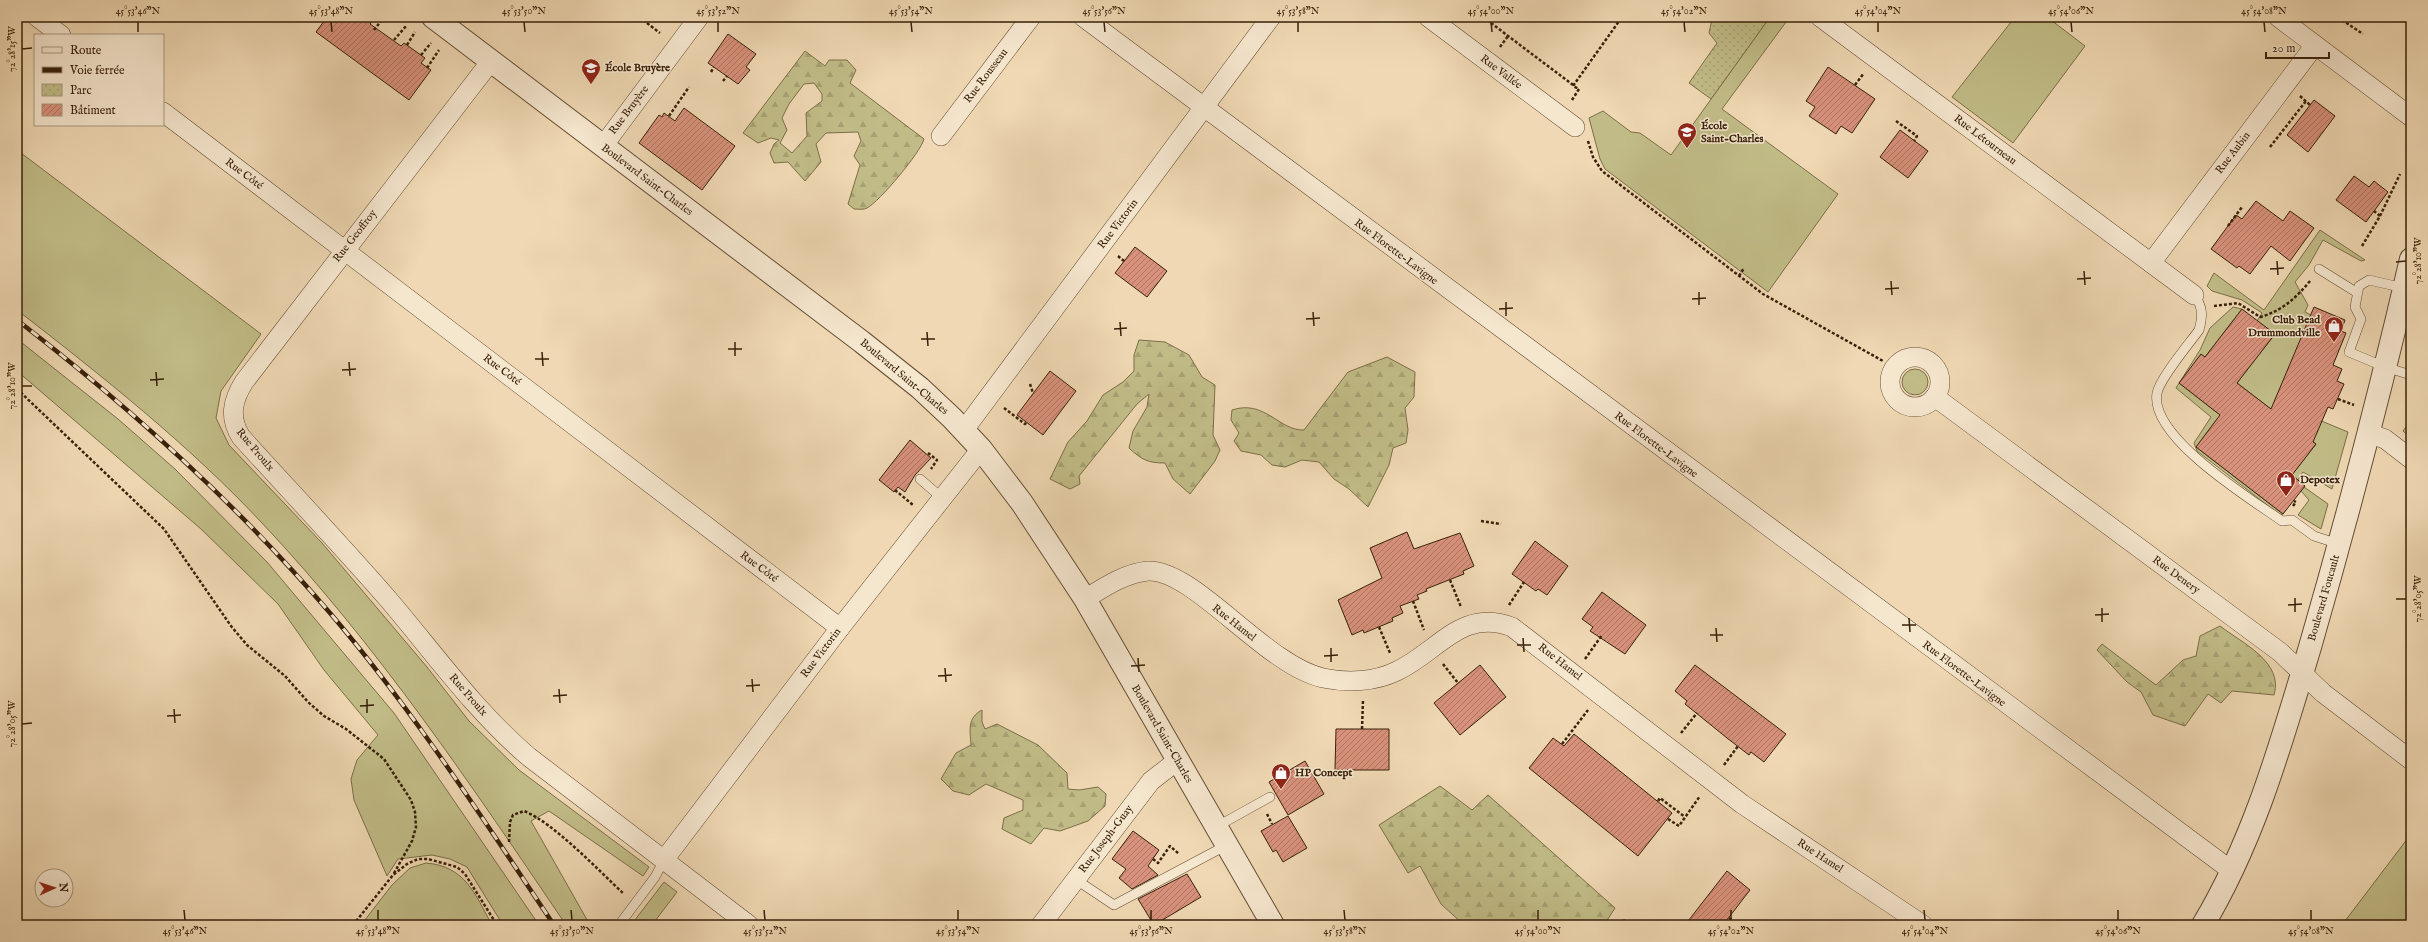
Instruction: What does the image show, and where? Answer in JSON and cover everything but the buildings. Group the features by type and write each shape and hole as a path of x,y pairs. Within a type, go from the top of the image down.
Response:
{"street":[{"path":"37,17 60,34"},
{"name":"Boulevard Saint-Charles","path":"433,17 868,346 920,388 964,430 981,449 1022,503 1085,599 1273,925"},
{"name":"Rue Bruyère","path":"603,146 699,17"},
{"name":"Rue Rousseau","path":"941,136 1031,17"},
{"name":"Rue Florette-Lavigne","path":"1083,17 1204,110 2232,871"},
{"name":"Rue Victorin","path":"964,430 1204,110 1271,17"},
{"name":"Rue Vallée","path":"1428,17 1567,122"},
{"name":"Rue Létourneau","path":"1820,17 2151,262 2198,302"},
{"path":"2278,17 2411,117"},
{"name":"Rue Aubin","path":"2151,262 2315,44"},
{"name":"Rue Geoffroy","path":"233,418 234,401 244,382 344,250 491,61"},
{"name":"Rue Côté","path":"164,113 840,628"},
{"name":"Boulevard Foucault","path":"2203,925 2232,871 2264,794 2302,672 2339,544 2411,260"},
{"name":"Rue Denery","path":"1935,398 2280,652 2323,693 2411,760"},
{"name":"Rue Proulx","path":"233,418 241,437 369,577 464,692 498,729 529,757 749,925"},
{"path":"2368,433 2385,440 2411,459"},
{"name":"Rue Victorin","path":"664,860 840,628 981,449"},
{"name":"Rue Hamel","path":"1085,599 1113,583 1138,573 1162,573 1190,588 1276,656 1291,665 1323,678 1346,681 1363,680 1397,671 1468,625 1485,621 1504,624 1522,633 1711,781 1770,824 1923,925"},
{"name":"Rue Joseph-Guay","path":"1041,925 1151,781 1178,760"}],"lane":[{"path":"2319,270 2356,292"},
{"path":"2404,288 2369,280 2359,286 2356,292 2355,306 2360,319 2349,352 2385,367 2411,375"},
{"path":"2198,302 2202,320 2199,330 2160,386 2157,404 2162,419 2189,451 2214,474 2282,521 2292,520 2314,536 2339,544"},
{"path":"920,479 942,498"},
{"path":"1075,879 1114,905 1221,836 1270,797"},
{"path":"619,925 635,904 664,860"}],"path":[{"path":"374,30 384,17"},
{"path":"639,17 660,33"},
{"path":"1483,17 1507,37 1579,89 1567,122 1587,139 1593,157 1602,171 1763,294 1883,361"},
{"path":"1573,86 1622,17"},
{"path":"2342,20 2363,34"},
{"path":"394,40 407,25"},
{"path":"407,45 415,32"},
{"path":"421,55 430,43"},
{"path":"427,68 439,50"},
{"path":"711,72 714,67"},
{"path":"723,81 727,76"},
{"path":"668,116 689,87"},
{"path":"2270,147 2306,101"},
{"path":"1896,121 1917,136 1914,141"},
{"path":"2362,246 2380,216 2400,174"},
{"path":"2228,226 2242,207"},
{"path":"2374,211 2380,216"},
{"path":"1739,276 1744,268"},
{"path":"2198,302 2238,303 2260,317 2270,314 2289,303 2300,293 2319,270"},
{"path":"1030,384 1033,393"},
{"path":"17,389 164,529 231,626 247,645 285,676 308,702 324,716 346,729 384,759 411,800 415,812 416,827 412,841 393,875 353,925"},
{"path":"989,397 1025,424 1027,422"},
{"path":"928,453 937,460 936,462"},
{"path":"1481,521 1501,524"},
{"path":"1450,580 1468,625"},
{"path":"1504,624 1509,603 1524,582"},
{"path":"1413,601 1422,627 1433,648 1458,683"},
{"path":"1379,627 1397,671"},
{"path":"1575,674 1602,635"},
{"path":"1362,729 1363,680"},
{"path":"1562,744 1600,694"},
{"path":"1670,748 1697,713"},
{"path":"1668,819 1679,826 1711,781"},
{"path":"1658,802 1660,798 1686,817"},
{"path":"509,842 510,822 513,815 524,811 533,814 548,825 635,904"},
{"path":"393,875 407,864 418,859 428,859 457,867 474,885 497,925"},
{"path":"1729,918 1739,925"},
{"path":"1619,925 1625,920"}],"green space":[{"path":"1711,17 1770,17 1711,99 1689,83 1717,43 1709,33 1712,19"},
{"path":"1770,17 1789,18 1722,109 1838,194 1768,292 1605,169 1600,159 1589,118 1603,111 1631,132 1640,133 1671,155"},
{"path":"2015,17 2047,17 2085,46 2013,143 1952,97"},
{"path":"805,51 825,66 829,60 847,60 856,70 850,83 924,139 908,165 881,197 866,209 854,209 848,204 860,165 854,156 861,141 858,132 826,133 816,144 821,162 805,181 788,162 774,163 770,153 774,144 779,140 771,138 758,143 743,133","holes":["814,83 822,94 822,101 806,113 807,136 792,153 780,143 787,130 782,118 789,104 804,84"]},
{"path":"17,150 261,334 221,391 216,418 229,445 322,543 427,667 469,721 519,770 649,867 643,876 549,811 531,821 590,925 566,925 459,769 422,718 345,618 305,570 262,523 234,494 174,438 81,360 17,310"},
{"path":"2320,230 2365,260 2361,261 2323,240 2309,265 2295,282 2308,305 2305,312 2311,315 2295,410 2348,432 2332,489 2303,472 2298,480 2274,461 2295,471 2316,444 2237,383 2275,334 2257,321 2262,313 2242,300 2212,291 2207,286 2214,273 2264,310"},
{"path":"2233,307 2242,309 2205,357 2201,355 2180,382 2200,350 2210,328"},
{"path":"17,339 118,419 175,469 267,562 394,713 539,925 503,925 467,867 450,859 432,855 398,859 387,876 354,800 351,779 357,760 378,735 324,670 278,604 201,529 17,371"},
{"path":"1139,340 1165,342 1189,355 1202,377 1215,385 1213,435 1220,450 1215,461 1190,494 1173,479 1165,463 1146,460 1129,448 1133,431 1147,407 1149,394 1137,404 1079,476 1080,484 1070,489 1050,479 1068,442 1087,421 1103,395 1123,382 1134,371 1134,355"},
{"path":"1387,357 1415,372 1414,397 1405,408 1408,430 1406,443 1393,448 1389,465 1368,507 1349,489 1334,479 1319,462 1302,460 1285,467 1272,465 1261,455 1241,451 1234,441 1239,433 1231,420 1232,410 1244,408 1254,409 1263,412 1287,426 1304,430 1348,372"},
{"path":"1915,369 1924,373 1928,382 1924,391 1915,395 1906,391 1902,382 1906,373"},
{"path":"2179,383 2264,449 2262,452 2218,418 2196,447 2283,514 2280,515 2197,451 2194,443 2211,417 2176,388"},
{"path":"2411,420 2411,438 2403,431"},
{"path":"2304,487 2328,504 2321,529 2298,515 2309,500 2301,491"},
{"path":"2220,626 2259,654 2267,663 2273,673 2275,683 2274,695 2232,691 2221,703 2208,694 2185,726 2153,715 2141,692 2127,682 2097,650 2102,644 2156,685 2183,660 2196,656 2200,636"},
{"path":"982,710 982,722 985,729 997,724 1038,745 1067,773 1068,789 1079,790 1098,787 1106,794 1105,806 1088,821 1060,831 1044,828 1031,844 1002,829 1004,818 1023,810 1023,800 986,784 969,795 953,791 941,779 956,753 971,745 970,725 977,713"},
{"path":"1440,786 1472,810 1488,795 1615,908 1604,925 1464,925 1441,904 1420,866 1408,873 1379,825"},
{"path":"2411,834 2411,925 2342,925"},
{"path":"426,863 439,865 460,876 474,893 492,925 361,925 392,885 410,868"},
{"path":"664,882 677,892 652,925 631,925"}],"railway":[{"path":"17,320 59,353 142,423 220,496 295,573 361,650 419,726 554,925"}],"place":[{"name":"École Bruyère","path":"591,85"},
{"name":"École Saint-Charles","path":"1687,149"},
{"name":"Club Bead Drummondville","path":"2334,343"},
{"name":"Depotex","path":"2286,497"},
{"name":"HP Concept","path":"1281,790"}]}
